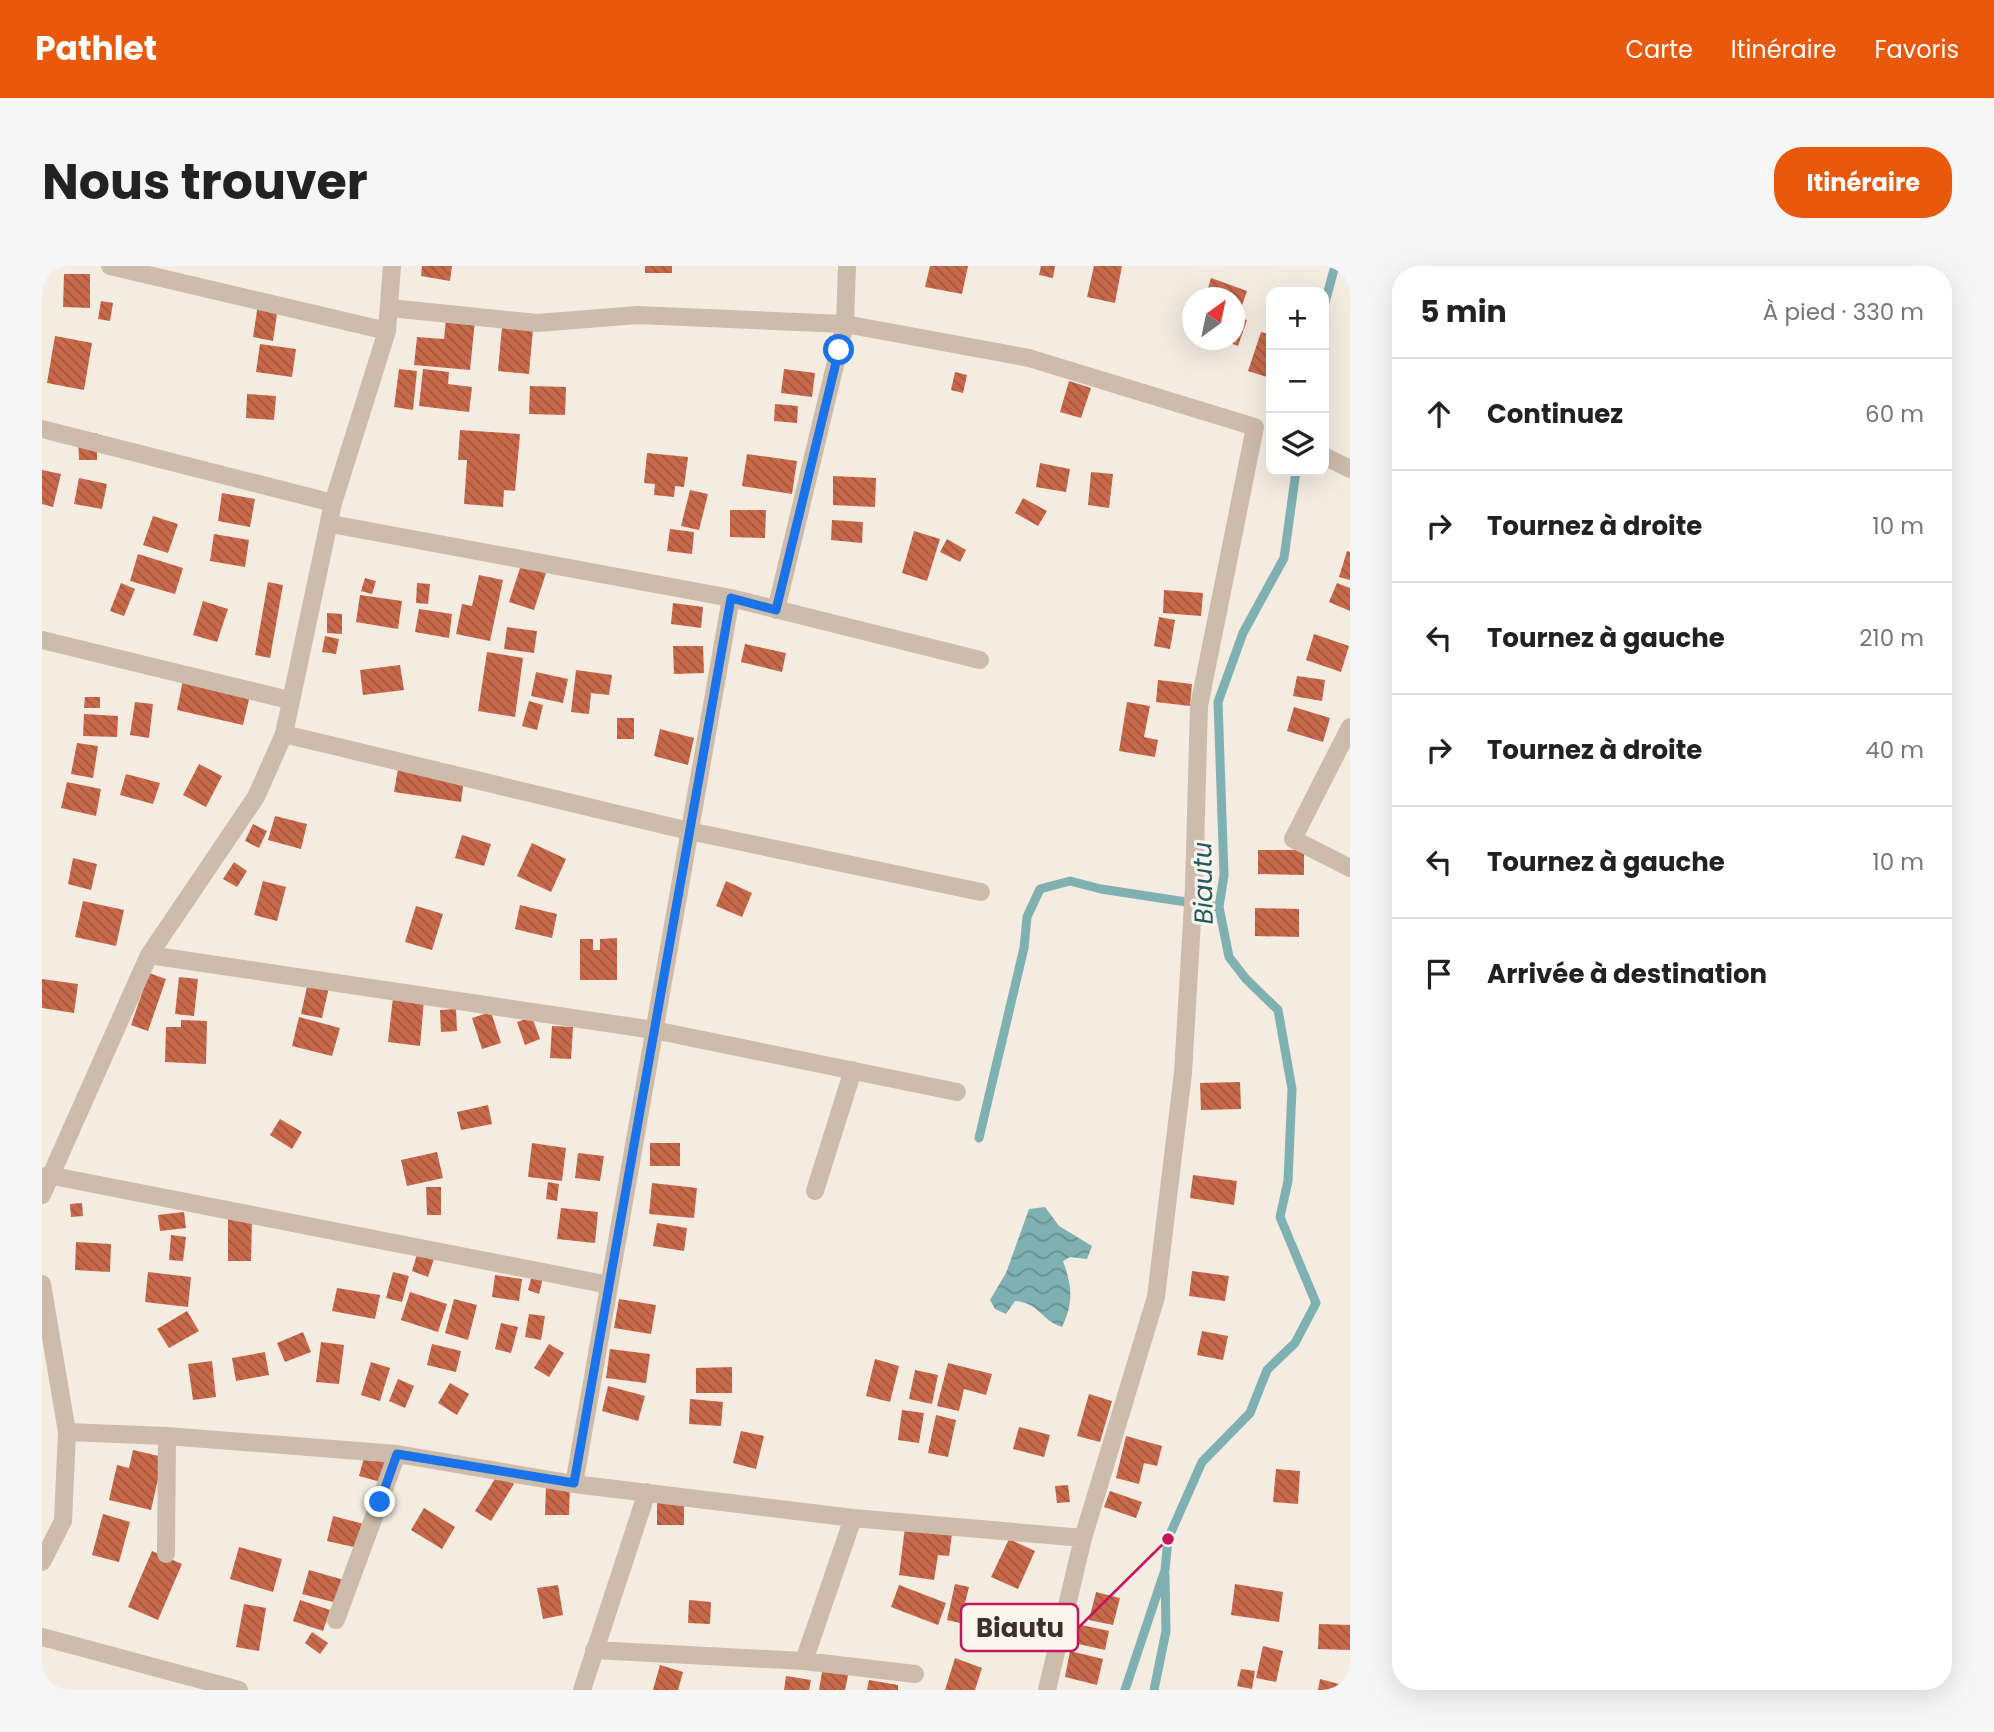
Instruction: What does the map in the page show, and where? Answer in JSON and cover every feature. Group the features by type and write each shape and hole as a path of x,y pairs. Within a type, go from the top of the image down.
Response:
{"street":[{"path":"110,266 387,331"},
{"path":"42,1195 48,1175 149,955 256,797 284,734 289,699 331,524 333,503 387,331 392,266"},
{"path":"776,610 845,324 847,266"},
{"path":"390,308 537,323 638,315 845,324 1029,358 1255,427 1199,706 1194,887 1183,1073 1156,1297 1083,1538 1047,1690"},
{"path":"42,429 333,503"},
{"path":"1329,458 1350,469"},
{"path":"331,524 731,598 980,660"},
{"path":"574,1483 731,598"},
{"path":"42,640 289,699"},
{"path":"1350,727 1293,839 1350,868"},
{"path":"284,734 690,831 981,892"},
{"path":"149,955 654,1030 957,1092"},
{"path":"815,1191 853,1070"},
{"path":"48,1175 609,1285"},
{"path":"42,1284 67,1432 63,1521 42,1562"},
{"path":"67,1432 167,1436 397,1454 574,1483 853,1518 1083,1538"},
{"path":"166,1554 167,1436"},
{"path":"336,1620 397,1454"},
{"path":"582,1690 647,1492"},
{"path":"804,1661 853,1518"},
{"path":"42,1637 239,1690"},
{"path":"594,1650 804,1661 915,1674"}],"water":[{"path":"1045,1207 1059,1226 1092,1246 1087,1259 1070,1257 1063,1261 1070,1294 1062,1327 1030,1305 1015,1301 1006,1314 995,1309 990,1300 1006,1273 1029,1209"}],"building":[{"path":"422,266 452,266 450,281 421,276"},
{"path":"645,266 672,266 672,273 645,273"},
{"path":"930,266 968,266 962,294 925,287"},
{"path":"1041,266 1055,266 1053,278 1039,275"},
{"path":"1094,266 1122,266 1115,303 1087,297"},
{"path":"64,274 90,274 90,308 63,307"},
{"path":"1211,278 1236,287 1208,287"},
{"path":"101,301 113,303 110,321 98,319"},
{"path":"258,304 278,307 273,341 253,337"},
{"path":"446,319 475,321 470,370 414,365 417,337 444,339"},
{"path":"502,327 533,329 529,374 498,371"},
{"path":"1261,332 1266,334 1266,377 1248,371"},
{"path":"55,336 92,343 84,390 47,383"},
{"path":"260,344 296,349 292,377 256,372"},
{"path":"399,369 417,371 413,410 394,407"},
{"path":"423,369 449,372 448,384 472,387 469,412 419,406"},
{"path":"784,369 815,373 812,397 781,393"},
{"path":"955,372 967,375 963,393 951,390"},
{"path":"1069,381 1091,388 1081,418 1060,412"},
{"path":"530,386 566,387 565,415 529,414"},
{"path":"247,394 276,396 274,420 246,418"},
{"path":"775,404 798,406 797,423 774,421"},
{"path":"460,430 520,434 515,491 504,490 503,507 464,504 467,460 458,460"},
{"path":"78,433 97,433 97,460 79,460"},
{"path":"647,453 688,457 684,487 675,486 674,497 654,495 655,484 644,483"},
{"path":"747,454 797,461 792,494 742,486"},
{"path":"1040,463 1070,469 1066,492 1036,487"},
{"path":"42,470 61,474 53,507 42,504"},
{"path":"1091,472 1113,474 1109,508 1088,505"},
{"path":"833,476 876,478 875,507 833,505"},
{"path":"79,478 107,484 102,509 74,504"},
{"path":"690,490 708,494 699,530 681,526"},
{"path":"222,493 255,499 250,527 218,521"},
{"path":"1023,498 1047,511 1038,526 1015,513"},
{"path":"730,510 766,510 765,538 730,537"},
{"path":"153,516 178,524 168,553 143,545"},
{"path":"832,520 863,522 862,543 831,540"},
{"path":"670,529 694,532 692,554 667,551"},
{"path":"914,531 940,539 927,581 902,573"},
{"path":"214,534 249,540 245,567 210,561"},
{"path":"947,539 966,550 960,562 940,552"},
{"path":"1347,551 1350,552 1350,580 1339,577"},
{"path":"138,554 183,568 175,594 130,581"},
{"path":"521,565 546,573 534,610 509,602"},
{"path":"479,575 503,580 490,641 456,634 462,604 472,606"},
{"path":"365,578 376,581 372,594 361,591"},
{"path":"268,582 283,585 270,658 255,655"},
{"path":"121,583 135,589 124,616 110,611"},
{"path":"417,583 430,584 428,604 416,603"},
{"path":"1337,583 1350,588 1350,611 1329,602"},
{"path":"1164,590 1203,593 1201,616 1163,613"},
{"path":"360,595 402,601 398,629 356,622"},
{"path":"203,601 228,609 217,642 193,635"},
{"path":"673,603 703,607 701,628 671,624"},
{"path":"419,609 452,614 449,638 415,632"},
{"path":"327,613 342,614 342,634 327,633"},
{"path":"1159,617 1175,620 1170,649 1154,646"},
{"path":"507,627 537,631 534,653 504,649"},
{"path":"1314,634 1349,646 1341,672 1306,660"},
{"path":"325,636 339,639 336,654 322,652"},
{"path":"745,644 786,653 782,672 741,662"},
{"path":"673,646 703,646 704,673 674,674"},
{"path":"487,652 523,658 515,717 478,711"},
{"path":"400,665 404,690 363,695 360,670"},
{"path":"576,670 612,675 609,695 591,693 589,714 571,712"},
{"path":"536,672 568,679 563,703 531,696"},
{"path":"184,675 251,691 243,725 177,710"},
{"path":"1297,676 1325,680 1322,701 1293,696"},
{"path":"1158,680 1192,684 1190,706 1156,702"},
{"path":"85,697 100,697 100,708 84,708"},
{"path":"529,701 543,705 537,730 522,726"},
{"path":"135,702 153,704 149,738 130,735"},
{"path":"1127,702 1150,706 1144,737 1158,740 1155,757 1119,751"},
{"path":"1294,707 1330,718 1323,742 1287,731"},
{"path":"84,714 118,716 117,737 83,736"},
{"path":"617,718 634,718 634,739 617,739"},
{"path":"660,729 694,738 688,765 654,756"},
{"path":"77,743 98,746 93,778 71,774"},
{"path":"199,764 222,776 206,807 183,795"},
{"path":"398,769 464,779 461,802 394,792"},
{"path":"126,774 160,783 153,804 120,795"},
{"path":"67,782 101,789 96,816 61,808"},
{"path":"275,816 307,824 301,849 268,840"},
{"path":"253,824 267,831 259,848 245,841"},
{"path":"462,835 491,844 484,866 455,858"},
{"path":"532,843 566,859 551,892 517,876"},
{"path":"1258,850 1304,850 1304,875 1258,874"},
{"path":"73,858 97,864 91,890 68,884"},
{"path":"234,862 247,871 237,887 223,879"},
{"path":"263,881 286,887 277,921 254,915"},
{"path":"726,881 752,893 742,917 716,906"},
{"path":"83,901 124,910 116,946 75,937"},
{"path":"520,905 557,914 552,938 515,929"},
{"path":"416,906 443,914 432,950 405,942"},
{"path":"1255,908 1299,909 1299,937 1255,936"},
{"path":"617,938 617,980 580,980 580,939 593,939 593,950 600,950 600,939"},
{"path":"149,973 166,979 148,1031 131,1025"},
{"path":"179,977 198,979 194,1016 175,1014"},
{"path":"42,979 78,984 74,1013 42,1008"},
{"path":"308,982 329,987 322,1018 301,1014"},
{"path":"393,997 424,1000 420,1046 388,1042"},
{"path":"456,1009 457,1031 441,1032 440,1010"},
{"path":"491,1012 501,1043 482,1049 472,1018"},
{"path":"299,1017 340,1028 332,1056 292,1046"},
{"path":"532,1017 540,1039 525,1045 517,1022"},
{"path":"181,1020 207,1021 206,1064 165,1062 166,1027 181,1027"},
{"path":"552,1026 573,1027 571,1059 550,1058"},
{"path":"1240,1082 1241,1109 1201,1110 1200,1083"},
{"path":"488,1105 492,1124 461,1130 457,1112"},
{"path":"280,1119 302,1132 292,1149 270,1135"},
{"path":"532,1143 566,1148 562,1181 528,1177"},
{"path":"650,1143 680,1143 680,1166 650,1166"},
{"path":"437,1152 443,1178 407,1186 401,1160"},
{"path":"578,1153 604,1156 600,1181 575,1178"},
{"path":"1193,1175 1237,1181 1234,1205 1190,1198"},
{"path":"548,1182 559,1184 557,1201 546,1199"},
{"path":"652,1183 697,1188 694,1218 649,1214"},
{"path":"426,1187 441,1187 441,1215 427,1215"},
{"path":"82,1203 83,1216 71,1217 70,1204"},
{"path":"561,1208 598,1212 595,1243 557,1239"},
{"path":"184,1212 186,1228 160,1231 158,1215"},
{"path":"228,1218 252,1219 251,1261 228,1261"},
{"path":"657,1223 687,1228 684,1251 653,1246"},
{"path":"171,1235 186,1237 183,1261 169,1260"},
{"path":"76,1242 111,1244 110,1272 75,1270"},
{"path":"418,1251 435,1256 428,1277 412,1271"},
{"path":"1192,1271 1229,1276 1225,1301 1189,1296"},
{"path":"148,1272 191,1277 188,1307 145,1302"},
{"path":"393,1272 409,1276 402,1302 386,1298"},
{"path":"495,1275 522,1279 519,1301 492,1297"},
{"path":"532,1275 543,1278 539,1294 528,1290"},
{"path":"337,1288 380,1295 375,1319 332,1311"},
{"path":"410,1292 447,1304 438,1332 401,1320"},
{"path":"454,1299 477,1305 468,1340 445,1333"},
{"path":"619,1299 656,1305 651,1334 614,1328"},
{"path":"187,1311 199,1331 169,1348 157,1329"},
{"path":"529,1314 545,1316 541,1340 525,1337"},
{"path":"501,1323 518,1327 511,1353 495,1349"},
{"path":"1202,1331 1228,1336 1223,1360 1197,1355"},
{"path":"303,1332 311,1352 285,1362 277,1343"},
{"path":"321,1342 344,1345 339,1384 316,1382"},
{"path":"432,1344 461,1351 456,1372 427,1365"},
{"path":"549,1344 564,1353 549,1377 534,1368"},
{"path":"610,1349 650,1354 646,1383 606,1378"},
{"path":"265,1352 269,1375 236,1381 232,1358"},
{"path":"875,1359 899,1366 890,1402 866,1396"},
{"path":"212,1361 216,1397 193,1400 188,1364"},
{"path":"371,1362 390,1368 380,1401 361,1395"},
{"path":"948,1363 992,1374 986,1395 964,1389 959,1411 937,1406"},
{"path":"732,1367 732,1393 696,1393 696,1368"},
{"path":"915,1370 938,1375 932,1404 909,1399"},
{"path":"398,1379 414,1386 405,1408 389,1401"},
{"path":"450,1383 469,1394 457,1415 438,1403"},
{"path":"608,1386 645,1396 638,1421 602,1411"},
{"path":"1089,1394 1112,1401 1100,1442 1077,1436"},
{"path":"690,1399 723,1402 721,1426 689,1424"},
{"path":"902,1410 924,1413 919,1443 898,1440"},
{"path":"936,1415 956,1420 948,1457 928,1453"},
{"path":"1019,1427 1050,1435 1044,1457 1013,1449"},
{"path":"741,1431 764,1436 756,1469 733,1463"},
{"path":"1126,1436 1162,1446 1157,1466 1144,1463 1139,1484 1116,1478"},
{"path":"133,1450 163,1457 151,1510 109,1500 117,1465 129,1468"},
{"path":"365,1454 390,1461 384,1483 359,1476"},
{"path":"1276,1469 1300,1471 1298,1504 1273,1502"},
{"path":"498,1474 514,1484 491,1521 475,1511"},
{"path":"546,1484 570,1484 569,1515 545,1515"},
{"path":"1068,1485 1070,1502 1057,1503 1055,1486"},
{"path":"1110,1491 1142,1502 1136,1518 1104,1507"},
{"path":"657,1498 684,1498 684,1525 657,1525"},
{"path":"424,1508 455,1527 442,1549 411,1530"},
{"path":"103,1514 130,1522 119,1562 92,1555"},
{"path":"333,1516 364,1524 358,1548 327,1541"},
{"path":"905,1527 952,1534 949,1556 938,1555 934,1580 899,1575"},
{"path":"1009,1539 1035,1551 1018,1589 991,1577"},
{"path":"239,1547 282,1559 273,1592 230,1579"},
{"path":"152,1551 182,1564 158,1620 128,1607"},
{"path":"309,1570 344,1580 337,1603 302,1594"},
{"path":"955,1584 969,1587 960,1623 947,1620"},
{"path":"1235,1584 1283,1592 1279,1622 1231,1615"},
{"path":"558,1585 563,1615 543,1619 537,1588"},
{"path":"899,1585 946,1603 938,1625 891,1607"},
{"path":"1096,1592 1120,1598 1113,1625 1089,1620"},
{"path":"300,1600 330,1610 323,1631 293,1621"},
{"path":"689,1600 711,1602 710,1624 688,1623"},
{"path":"244,1604 266,1608 259,1651 236,1647"},
{"path":"1077,1624 1109,1631 1105,1650 1074,1643"},
{"path":"1319,1624 1350,1625 1350,1650 1318,1649"},
{"path":"312,1632 328,1643 320,1654 305,1643"},
{"path":"1263,1646 1283,1651 1276,1682 1256,1678"},
{"path":"1070,1651 1103,1659 1097,1685 1065,1677"},
{"path":"955,1658 982,1668 975,1690 945,1690"},
{"path":"660,1665 683,1672 678,1690 653,1690"},
{"path":"823,1666 849,1671 845,1690 819,1690"},
{"path":"1241,1669 1255,1671 1252,1689 1237,1686"},
{"path":"786,1676 811,1680 809,1690 784,1690"},
{"path":"1320,1679 1346,1686 1345,1690 1318,1690"},
{"path":"869,1680 898,1685 898,1690 867,1690"}],"waterway":[{"name":"Biautu","path":"1329,288 1335,266"},
{"name":"Biautu","path":"1125,1690 1165,1570 1168,1539 1202,1462 1250,1413 1267,1370 1295,1343 1316,1303 1280,1217 1288,1181 1292,1089 1278,1010 1246,979 1229,957 1219,907 1224,875 1218,702 1243,633 1284,558 1295,476"},
{"path":"979,1138 1024,948 1027,917 1040,889 1070,881 1101,889 1219,907"},
{"path":"1154,1690 1166,1631 1165,1575"}],"place":[{"name":"Biautu","path":"1168,1539"}],"route":[{"path":"380,1502 397,1454 574,1483 731,598 776,610 839,350"}]}
